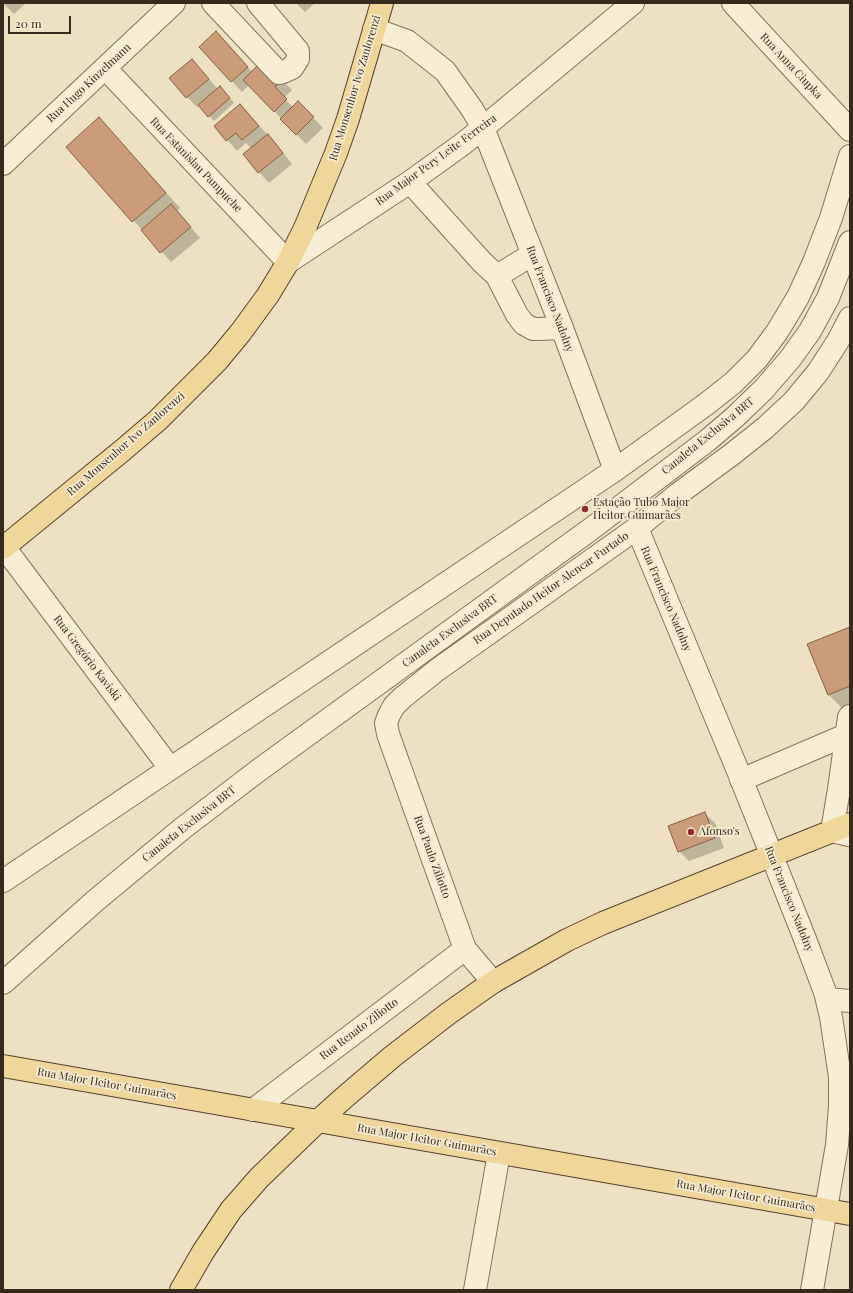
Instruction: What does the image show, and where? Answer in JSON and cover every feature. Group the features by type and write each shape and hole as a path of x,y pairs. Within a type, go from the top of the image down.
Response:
{"main road":[{"name":"Rua Monsenhor Ivo Zanlorenzi","path":"4,548 158,420 217,361 241,332 268,295 288,262 305,228 336,153 350,112 382,3"},
{"path":"181,1290 203,1252 232,1210 259,1178 318,1121 393,1056 449,1013 494,982 567,940 603,923 771,856 844,830"},
{"name":"Rua Major Heitor Guimarães","path":"4,1068 850,1214"}],"street":[{"path":"213,3 278,73 283,72 292,68 298,59 298,51 258,3"},
{"name":"Rua Major Pery Leite Ferreira","path":"288,262 410,182 483,128 633,3"},
{"name":"Rua Anna Ciupka","path":"732,3 850,130"},
{"name":"Rua Hugo Kinzelmann","path":"3,164 105,68 165,6"},
{"name":"Rua Francisco Nadolny","path":"374,29 407,41 445,71 472,109 483,128 562,328 615,470"},
{"name":"Rua Estanislau Pampuche","path":"105,68 288,262"},
{"path":"3,880 615,470 706,405 733,383 757,359 777,332 798,297 814,262 831,218 850,156"},
{"path":"410,182 496,276 517,315 524,324 533,329 562,328"},
{"name":"Canaleta Exclusiva BRT","path":"3,983 95,901 190,823 259,770 584,534 708,440 764,389 790,360 810,331 828,298 850,242"},
{"path":"496,276 533,254"},
{"name":"Rua Deputado Heitor Alencar Furtado","path":"386,723 394,706 437,670 637,528 678,494 760,433 794,401 818,372 838,341 850,318"},
{"name":"Rua Francisco Nadolny","path":"637,528 741,780 805,939 843,1039 840,1076 840,1106 836,1145 812,1290"},
{"name":"Rua Gregório Kaviski","path":"4,548 170,768"},
{"name":"Rua Paulo Ziliotto","path":"386,723 388,734 465,949 494,982"},
{"path":"741,780 848,725"},
{"path":"844,830 848,725"},
{"name":"Rua Renato Ziliotto","path":"253,1110 465,949"},
{"path":"827,999 850,1001"},
{"path":"475,1290 499,1153"}],"building":[{"path":"216,31 248,67 231,82 199,47"},
{"path":"192,59 209,79 186,98 169,78"},
{"path":"263,60 282,79 275,87 287,99 274,112 243,80"},
{"path":"220,86 230,98 208,117 198,105"},
{"path":"298,101 314,117 296,135 280,119"},
{"path":"240,104 259,126 242,140 236,133 226,141 214,126"},
{"path":"99,117 166,193 132,222 66,147"},
{"path":"268,134 283,153 258,173 243,154"},
{"path":"171,204 191,227 160,253 141,230"},
{"path":"850,627 850,686 828,695 807,644"},
{"name":"Afonso's","path":"705,812 715,838 678,852 668,826"}],"place":[{"name":"Estação Tubo Major Heitor Guimarães","path":"585,509"},
{"name":"Afonso's","path":"691,832"}]}
